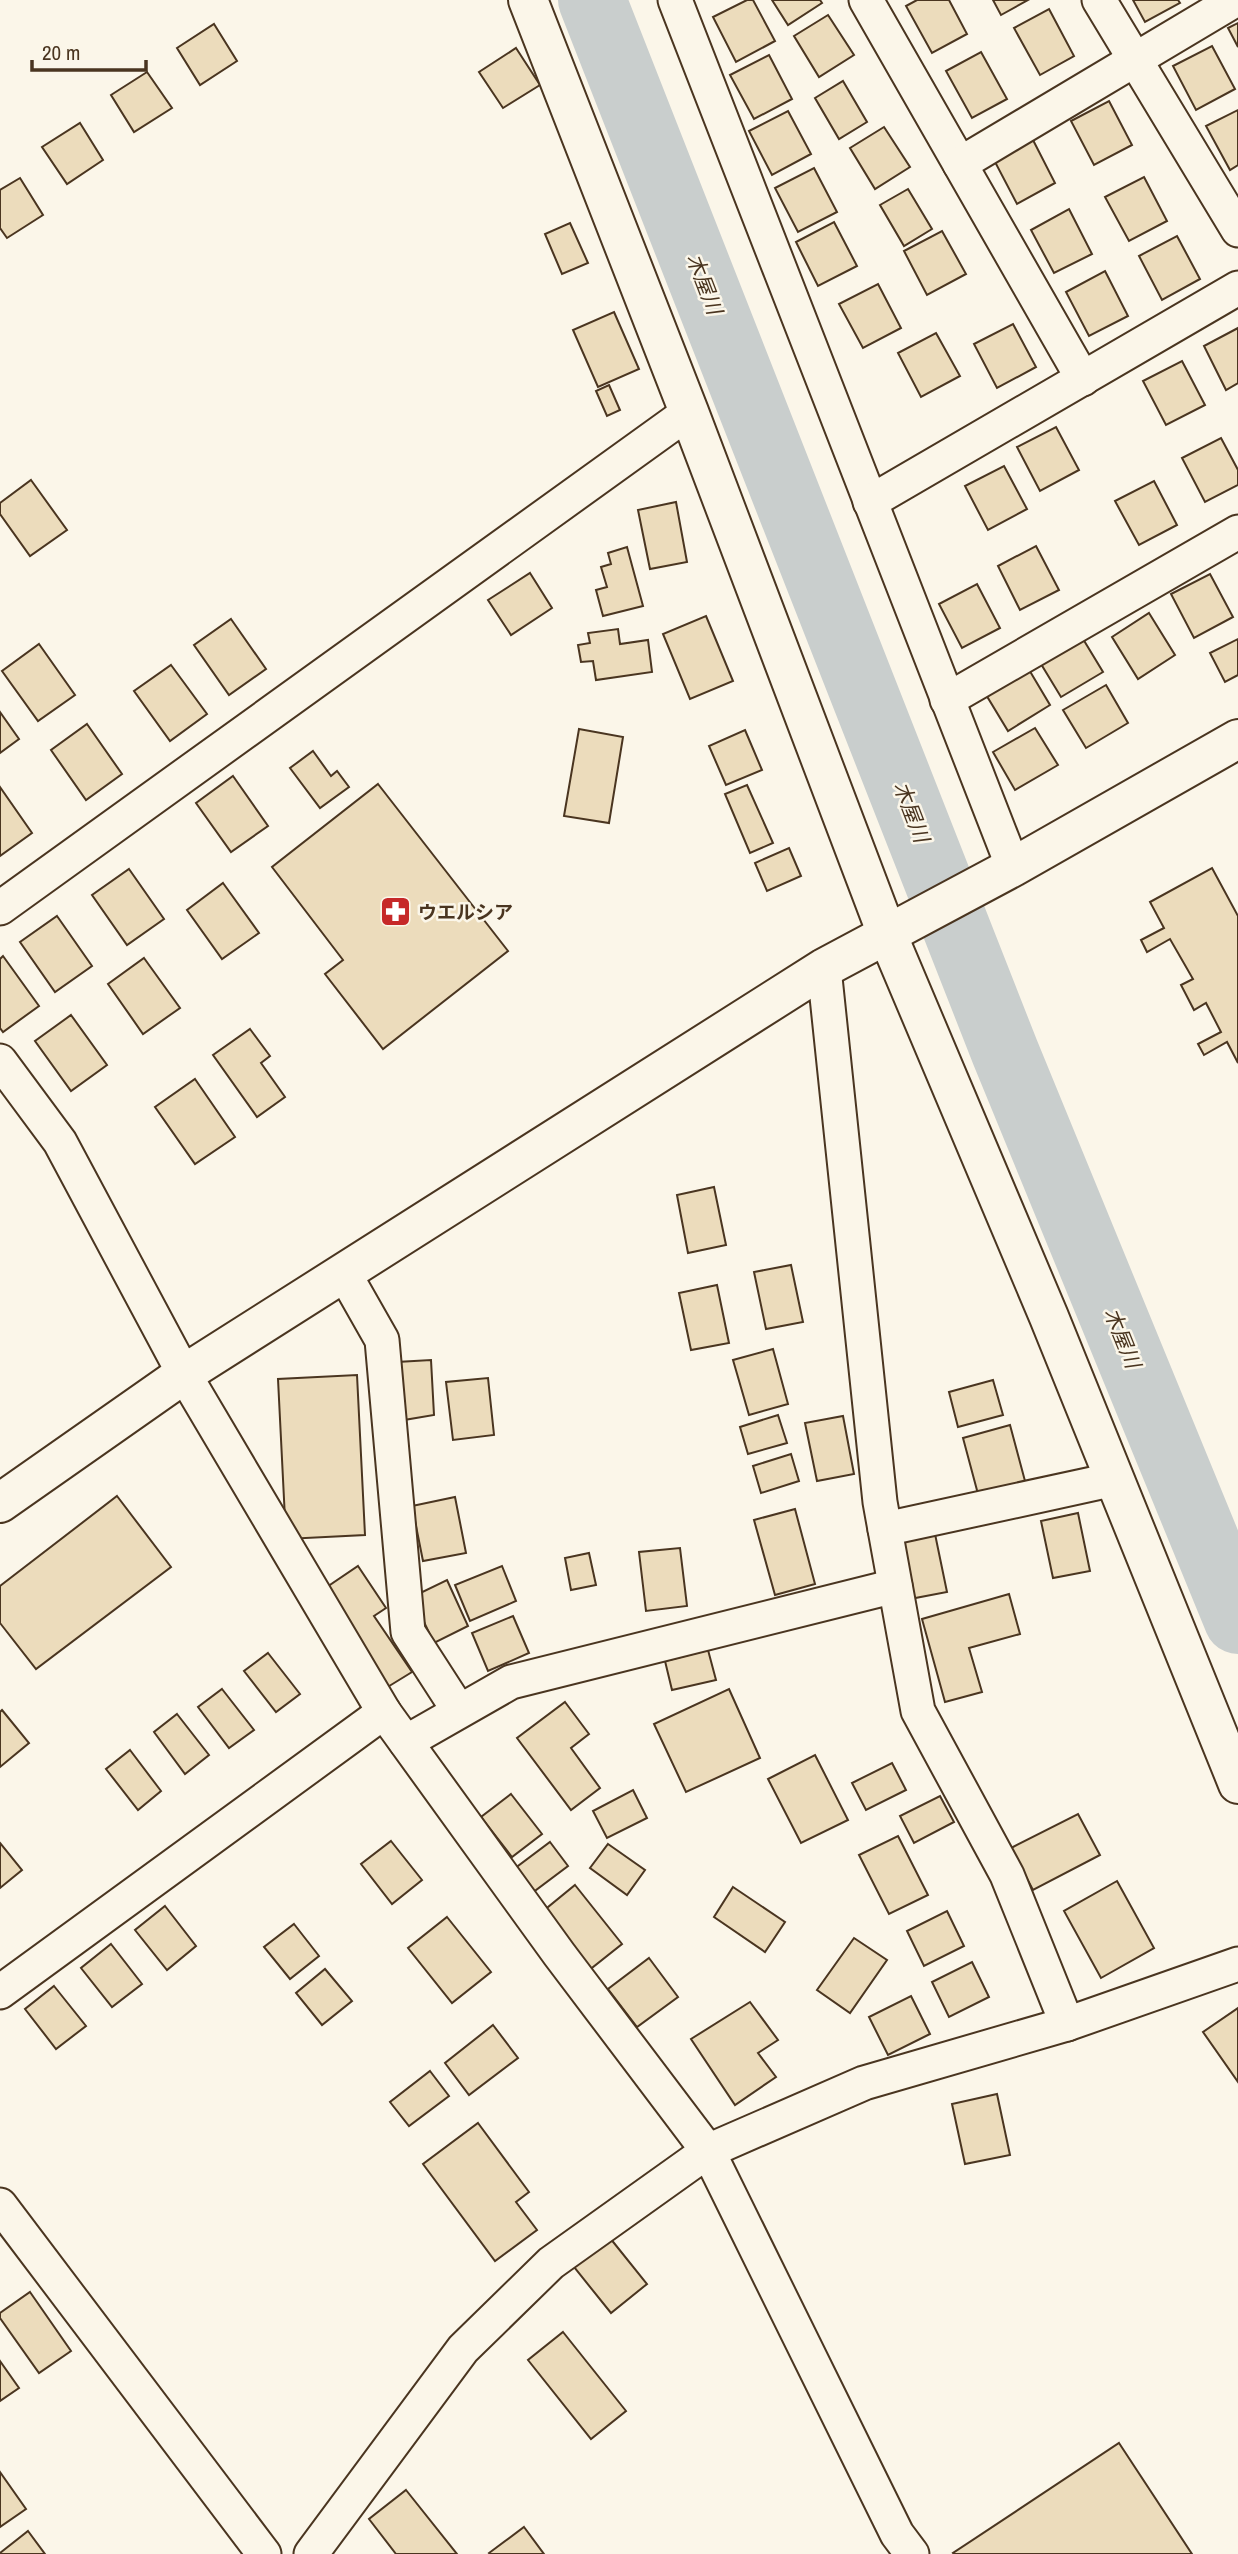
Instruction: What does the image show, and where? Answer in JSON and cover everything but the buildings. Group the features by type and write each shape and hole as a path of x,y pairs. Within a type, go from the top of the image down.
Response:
{"street":[{"path":"528,0 689,412 900,927 1115,1479 1238,1784"},
{"path":"675,0 947,700 1007,870"},
{"path":"866,0 1083,379"},
{"path":"1100,0 1238,230"},
{"path":"960,164 1235,0"},
{"path":"870,502 1238,288"},
{"path":"0,908 689,412"},
{"path":"947,700 1238,532"},
{"path":"0,1503 184,1374 824,968 1007,870 1238,739"},
{"path":"824,968 885,1529 918,1711 1007,1875 1067,2024"},
{"path":"0,1061 61,1142 184,1374 384,1712 559,1955 708,2151 897,2534 912,2554"},
{"path":"344,1273 382,1340 408,1632 459,1711"},
{"path":"885,1529 1115,1479"},
{"path":"406,1742 511,1682 895,1586"},
{"path":"0,1992 384,1712"},
{"path":"311,2554 463,2349 551,2263 708,2151 864,2083 1067,2024 1238,1964"},
{"path":"0,2205 264,2554"}],"waterway":[{"name":"木屋川","path":"592,0 1005,1052 1238,1620"}],"place":[{"name":"ウエルシア","path":"395,912"}]}
